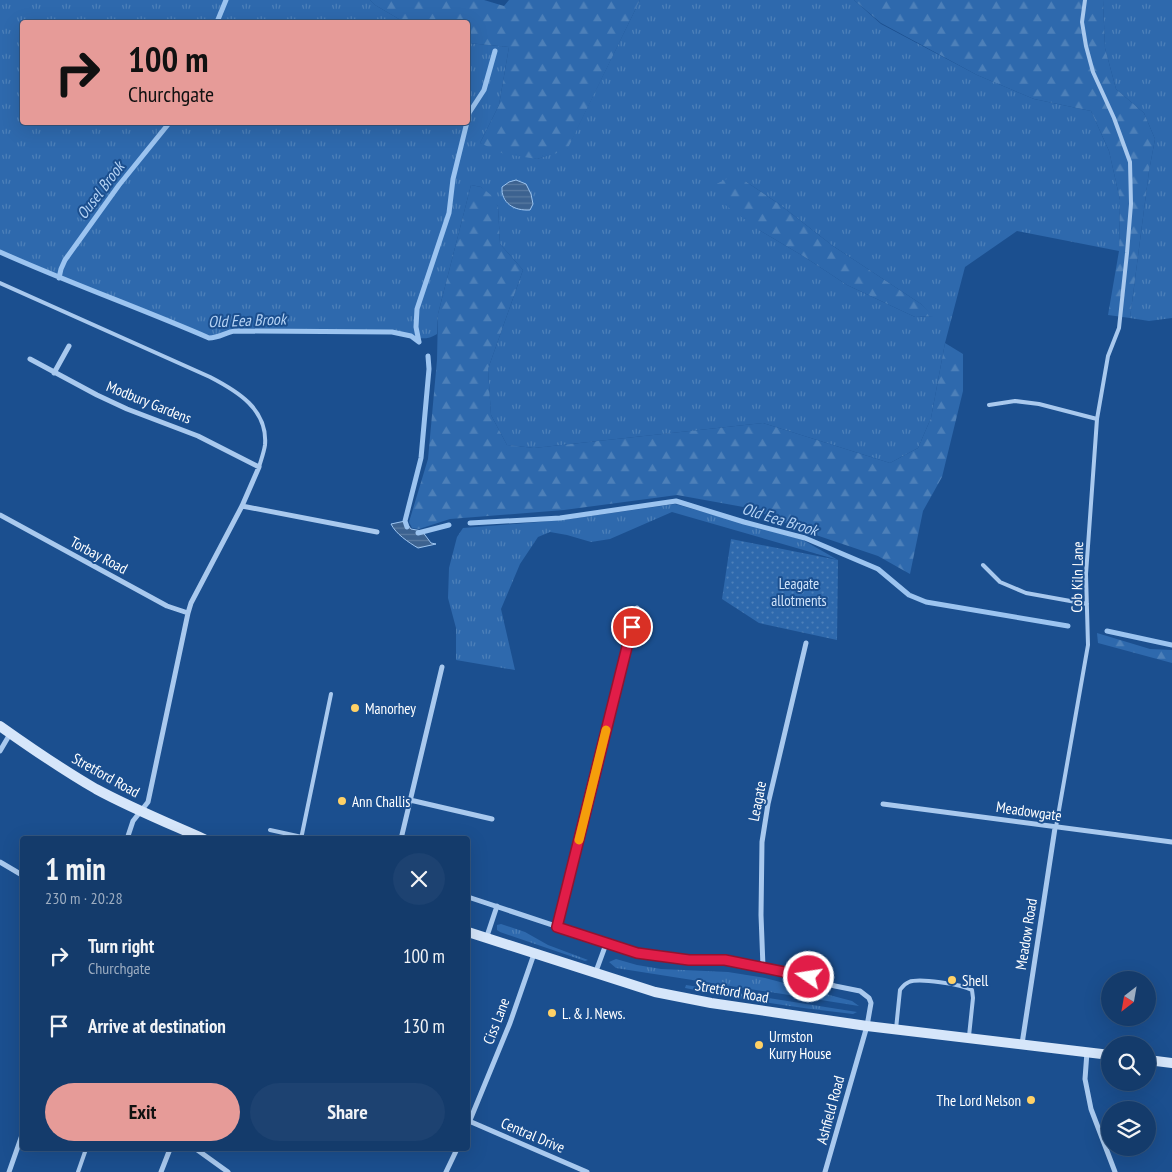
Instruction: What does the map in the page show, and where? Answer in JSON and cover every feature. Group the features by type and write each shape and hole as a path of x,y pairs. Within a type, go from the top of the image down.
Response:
{"main road":[{"name":"Stretford Road","path":"0,726 95,788 140,811 197,836"},
{"name":"Stretford Road","path":"470,933 656,992 711,1003 866,1026 1101,1054"},
{"path":"1156,1061 1172,1063"}],"street":[{"path":"54,373 69,346"},
{"name":"Modbury Gardens","path":"30,359 127,409 198,436 259,467"},
{"path":"128,836 133,821 148,802 188,613 196,592 242,506 259,467"},
{"path":"242,506 377,532"},
{"name":"Torbay Road","path":"0,515 167,606 188,613"},
{"path":"557,927 637,608"},
{"name":"Leagate","path":"763,967 761,915 762,842 768,804 806,642"},
{"path":"402,836 442,667"},
{"path":"0,751 10,733"},
{"path":"410,800 492,820"},
{"name":"Meadowgate","path":"883,804 1172,842"},
{"name":"Meadow Road","path":"1022,1044 1056,828"},
{"path":"0,862 20,874"},
{"name":"Stretford Road","path":"470,897 637,953 665,958 725,960 763,967 860,991 865,994 871,1003 866,1026"},
{"path":"486,938 497,906"},
{"path":"595,974 606,944"},
{"name":"Ciss Lane","path":"470,1118 510,1023 534,954"},
{"name":"Ashfield Road","path":"825,1172 866,1026"},
{"path":"1087,1052 1085,1079 1091,1109 1115,1172"},
{"name":"Central Drive","path":"470,1124 587,1172"},
{"path":"9,1172 20,1141"},
{"path":"161,1172 169,1151"},
{"path":"199,1151 228,1172"},
{"path":"446,1172 456,1151"}],"lane":[{"name":"Cob Kiln Lane","path":"1056,828 1088,646 1086,574 1097,418 1108,356 1119,328 1128,253 1131,204 1130,162 1114,118 1093,72 1082,22 1086,0"},
{"path":"0,283 210,377 241,395 260,416 264,431 265,445 259,467"},
{"path":"989,405 1015,401 1039,404 1097,418"},
{"path":"983,564 1000,582 1026,593 1087,604"},
{"path":"301,836 332,694"},
{"path":"270,830 293,836"},
{"path":"896,1029 900,990 904,985 911,981 963,985 972,990 973,998 969,1038"},
{"path":"78,1172 85,1151"}],"green space":[{"path":"0,0 370,0 401,20 20,20 20,125 470,125 470,43 509,47 499,105 480,143 537,159 567,149 640,0 854,0 881,24 977,75 1034,99 1091,111 1109,151 1120,200 1119,251 1017,231 965,267 945,343 931,418 918,448 890,463 763,423 534,448 507,445 491,415 488,369 523,270 500,244 498,206 481,187 471,185 438,314 437,334 431,337 415,338 392,332 235,331 209,338 0,252","holes":["745,181 779,204 833,246 921,304 933,316 915,317 847,285 759,230"]},
{"path":"370,0 484,0 504,6 509,0 640,0 567,150 537,159 504,154 480,143 499,105 509,47 470,43 470,20 401,20"},
{"path":"854,0 1103,0 1105,48 1116,89 1144,113 1155,139 1149,171 1130,318 1108,315 1119,251 1120,200 1109,151 1091,111 1034,99 977,75 881,23"},
{"path":"1103,0 1172,0 1172,318 1149,321 1130,318 1149,171 1155,139 1144,113 1116,89 1105,48"},
{"path":"729,178 745,181 779,204 833,246 921,304 934,316 915,317 847,285 759,230 724,204 714,185"},
{"path":"471,185 481,187 491,195 498,206 500,244 523,270 488,369 491,415 507,445 534,448 763,423 890,463 918,448 931,418 945,343 963,354 963,391 942,477 923,511 910,574 878,556 810,533 749,508 677,495 564,510 450,519 419,529 412,528 409,522 428,459 437,360 438,314"},
{"path":"675,504 803,540 838,560 672,512 610,539 591,542 550,532 538,537 520,564 501,609 515,670 456,660 456,628 448,598 449,568 457,537 463,528 563,520"},
{"name":"Leagate allotments","path":"731,539 838,560 837,640 759,623 722,599"},
{"path":"1097,633 1150,649 1172,650 1172,663 1098,643"},
{"path":"501,924 525,932 548,945 588,960 585,961 500,932 497,930 497,925"},
{"path":"616,959 661,969 728,972 765,978 852,1001 859,1006 616,968 609,962"},
{"path":"686,985 857,1012 853,1014 769,1003 685,988"}],"shaded area":[{"path":"516,180 526,184 531,194 533,204 530,210 519,209 506,202 502,193 502,187"},
{"path":"405,521 411,529 422,531 431,543 436,544 418,548 406,540 391,524"}],"waterway":[{"name":"Ousel Brook","path":"218,20 226,0"},
{"path":"470,111 484,90 495,51"},
{"name":"Ousel Brook","path":"59,278 65,260 119,185 168,125"},
{"path":"419,342 416,327 417,309 449,213 453,179 466,125"},
{"name":"Old Eea Brook","path":"0,252 209,338 235,331 392,332 411,336 419,342"},
{"name":"Old Eea Brook","path":"407,527 405,521 421,458 429,369 428,356"},
{"name":"Old Eea Brook","path":"470,523 560,518 676,501 805,538 878,569 909,595 926,602 1068,626"},
{"name":"Old Eea Brook","path":"418,533 449,525"},
{"name":"Old Eea Brook","path":"1107,631 1172,645"}],"slow traffic":[{"path":"579,840 606,730"}],"place":[{"name":"Manorhey","path":"355,708"},
{"name":"Ann Challis","path":"342,801"},
{"name":"Shell","path":"952,980"},
{"name":"L. & J. News.","path":"552,1013"},
{"name":"Urmston Kurry House","path":"759,1045"},
{"name":"The Lord Nelson","path":"1031,1100"}],"route":[{"path":"632,627 557,927 637,953 689,960 725,960 809,977"}]}
